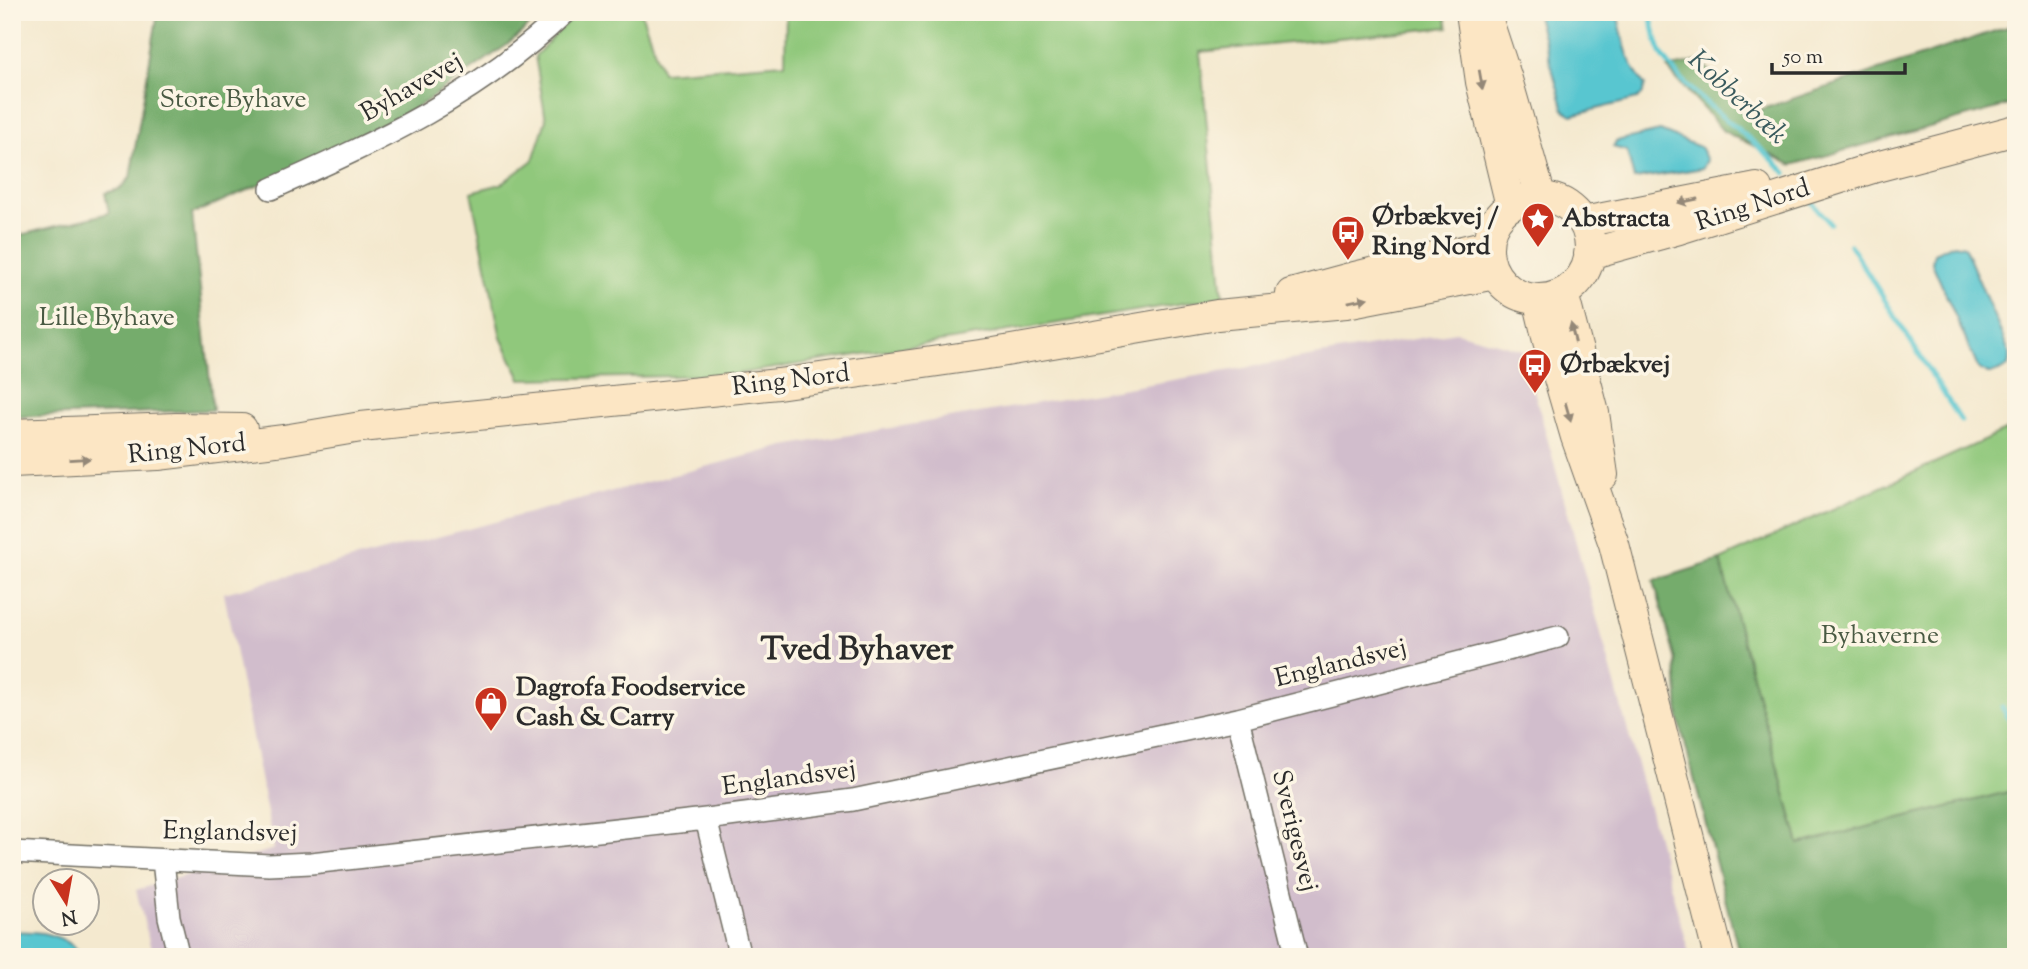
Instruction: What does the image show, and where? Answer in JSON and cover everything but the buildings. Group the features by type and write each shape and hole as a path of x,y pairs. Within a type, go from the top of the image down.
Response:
{"main road":[{"path":"1471,12 1481,82 1511,206"},
{"path":"1485,12 1541,198"},
{"name":"Ring Nord","path":"1589,254 1679,229 1876,167 2016,130"},
{"name":"Ring Nord","path":"1583,222 1876,167"},
{"path":"1541,198 1557,201 1572,210 1583,222 1589,238 1589,254 1581,276 1551,296 1521,296 1506,287 1495,274 1487,245 1499,216 1511,206 1525,200 1541,198"},
{"name":"Ring Nord","path":"1217,316 1350,278 1487,245"},
{"name":"Ring Nord","path":"12,462 158,455 284,440 361,427 778,384 994,354 1217,316 1346,303 1495,274"},
{"path":"1551,296 1548,341 1576,437 1614,544 1719,957"},
{"name":"Ring Nord","path":"12,434 176,428 361,427"}],"street":[{"name":"Byhavevej","path":"271,189 384,138 457,96 507,64 565,12"},
{"name":"Englandsvej","path":"12,852 269,865 311,863 853,800 1238,719 1558,637"},
{"name":"Sverigesvej","path":"1238,719 1297,957"},
{"path":"706,819 740,957"},
{"path":"163,860 169,917 179,957"}],"shaded area":[{"path":"1456,332 1523,350 1690,957 153,957 136,890 274,849 224,593 785,446"}],"green space":[{"path":"158,12 545,12 507,45 380,133 192,214 213,410 12,417 12,237 109,213 105,193 120,189 130,178"},
{"path":"577,12 641,12 662,72 785,63 786,12 1444,12 1448,27 1200,52 1223,297 730,375 521,379 501,338 471,192 501,184 533,160 546,120 535,56"},
{"path":"2016,24 2016,103 1792,165 1723,131 1667,68 1700,61 1750,113"},
{"name":"Byhaverne","path":"2016,426 2016,790 1799,844 1720,560"},
{"path":"1720,560 1799,844 2016,790 2016,957 1740,957 1679,720 1676,661 1654,581"}],"water":[{"path":"1536,12 1617,12 1630,60 1645,85 1642,95 1637,99 1572,115 1564,110"},
{"path":"1660,131 1700,147 1707,160 1703,168 1634,179 1627,151 1613,147 1616,141"},
{"path":"1954,244 1964,246 2010,354 2008,366 1997,372 1989,373 1978,368 1932,263 1934,253"},
{"path":"12,932 32,932 32,937 61,939 84,957 12,957"}],"waterway":[{"name":"Kobberbæk","path":"1649,12 1661,53 1677,74 1786,173"},
{"name":"Kobberbæk","path":"1809,199 1830,223"},
{"name":"Kobberbæk","path":"1850,245 1961,421"},
{"name":"Kobberbæk","path":"2002,707 2016,730"}],"place":[{"name":"Abstracta","path":"1538,249"},
{"name":"Ørbækvej / Ring Nord","path":"1348,262"},
{"name":"Ørbækvej","path":"1535,395"},
{"name":"Dagrofa Foodservice Cash & Carry","path":"491,733"}],"district":[{"name":"Tved Byhaver","path":"857,651"}],"park label":[{"name":"Store Byhave","path":"233,100"},
{"name":"Lille Byhave","path":"107,318"}]}
